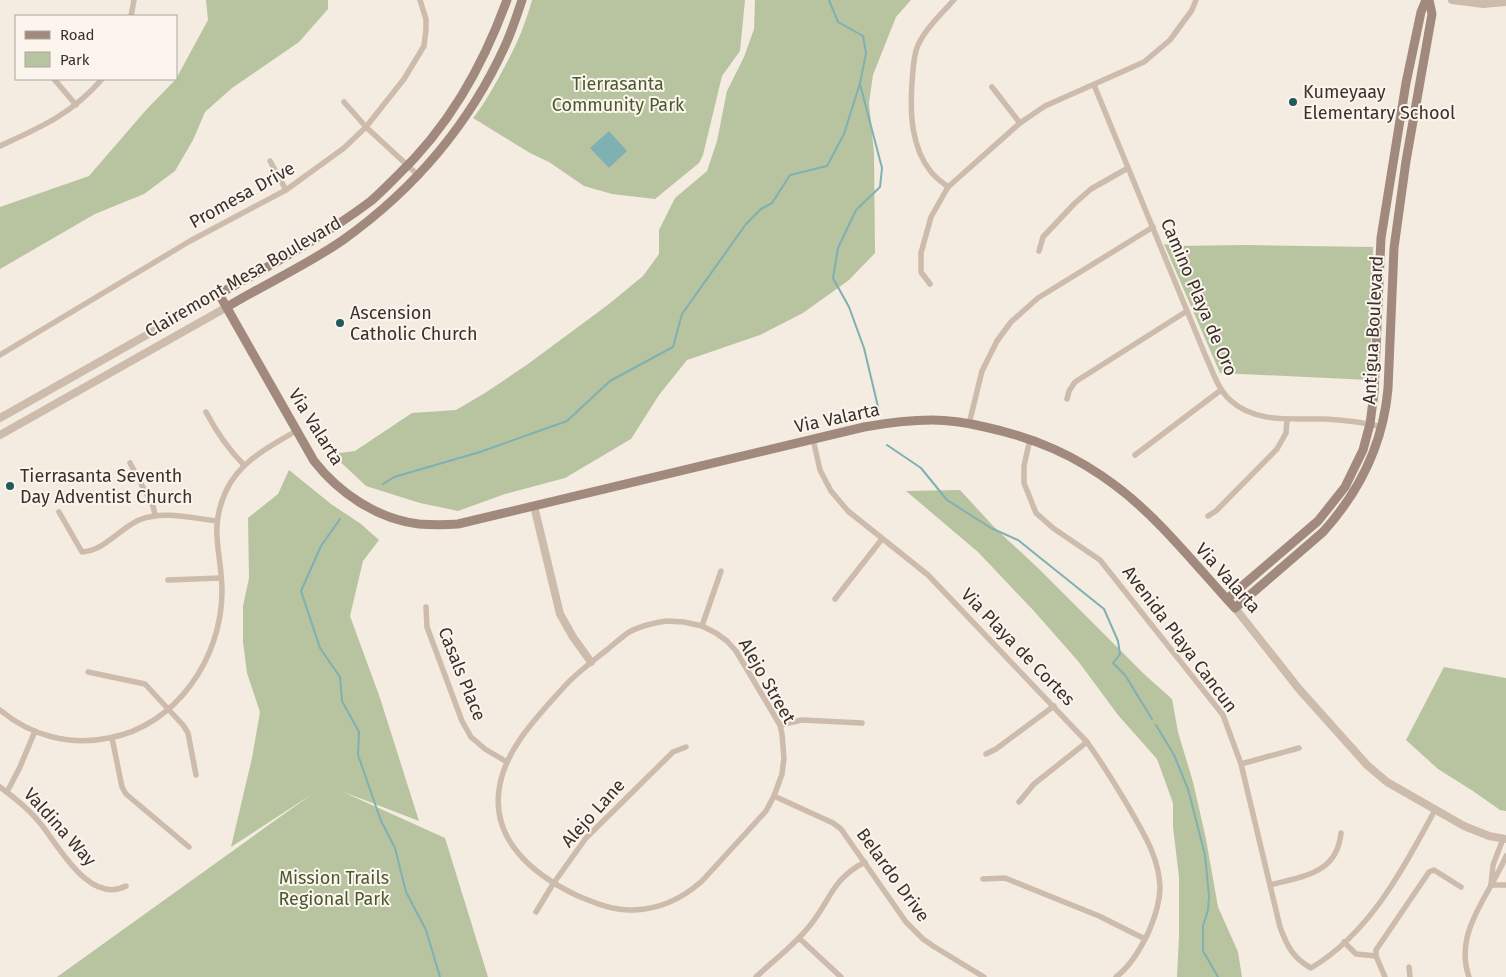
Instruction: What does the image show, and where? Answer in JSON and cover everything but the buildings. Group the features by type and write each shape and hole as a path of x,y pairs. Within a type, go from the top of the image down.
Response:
{"main road":[{"name":"Clairemont Mesa Boulevard","path":"219,294 328,232 372,200 408,166 449,115 469,84 492,39 507,0"},
{"name":"Clairemont Mesa Boulevard","path":"227,307 343,240 419,176 461,124 506,45 522,0"},
{"name":"Antigua Boulevard","path":"1227,599 1318,521 1328,510 1351,475 1363,450 1370,424 1376,354 1382,230 1417,31 1421,12 1428,0"},
{"name":"Antigua Boulevard","path":"1235,608 1334,521 1366,470 1382,427 1386,412 1388,389 1393,259 1408,152 1432,14 1428,0"},
{"path":"492,39 490,52 493,62 496,64"},
{"path":"1397,137 1404,144 1408,152"},
{"path":"1380,252 1386,257 1393,259"},
{"name":"Via Valarta","path":"219,294 296,431 325,475 350,497 391,516 416,524 458,524 864,427 895,422 934,420 969,424 1030,439 1080,461 1116,486 1143,509 1235,608"}],"street":[{"path":"131,15 134,0"},
{"name":"Promesa Drive","path":"0,355 190,241 286,190 344,148 366,127 404,80 424,46 426,19 420,0"},
{"path":"948,187 931,173 925,162 912,126 911,106 917,47 926,31 954,0"},
{"path":"930,284 921,272 921,253 931,217 948,187 1020,123 1045,106 1144,62 1170,40 1192,10 1196,0"},
{"path":"1452,0 1483,4 1506,2"},
{"path":"55,80 76,105"},
{"path":"0,146 51,122 76,105 101,80"},
{"name":"Camino Playa de Oro","path":"1094,85 1153,227 1170,274 1221,390 1230,400 1248,412 1262,417 1325,419 1382,427"},
{"path":"992,87 1020,123"},
{"path":"344,102 366,127 419,176"},
{"path":"270,161 286,190"},
{"path":"1039,251 1042,237 1075,203 1091,189 1128,168"},
{"path":"969,424 982,370 997,341 1011,322 1038,298 1153,227"},
{"name":"Clairemont Mesa Boulevard","path":"0,418 219,294"},
{"name":"Clairemont Mesa Boulevard","path":"0,435 227,307"},
{"path":"1067,399 1069,391 1075,382 1187,311"},
{"path":"1134,454 1221,390"},
{"path":"206,412 219,437 233,455 244,465"},
{"path":"1208,516 1216,511 1277,449 1286,433 1286,419"},
{"path":"0,710 35,731 71,742 112,738 142,728 168,710 193,682 210,650 220,615 222,578 216,534 217,521 226,491 233,478 244,465 255,456 296,431"},
{"name":"Via Playa de Cortes","path":"813,439 820,470 831,492 848,511 928,575 1054,706 1087,742 1105,766 1144,834 1154,855 1158,872 1160,888 1158,904 1145,939"},
{"name":"Avenida Playa Cancun","path":"1030,439 1024,466 1024,483 1036,513 1053,528 1100,560 1223,716 1241,764 1284,939 1300,962 1311,968 1326,960 1344,942"},
{"path":"130,463 153,506 155,515"},
{"path":"534,506 560,614 573,637 592,662"},
{"path":"59,512 82,552 91,551 138,521 155,515 166,514 217,521"},
{"path":"834,599 882,539"},
{"path":"702,626 721,571"},
{"path":"168,580 222,578"},
{"name":"Casals Place","path":"426,608 426,627 462,721 471,736 485,749 507,762"},
{"name":"Via Valarta","path":"1235,608 1299,689 1367,765 1387,782 1475,832 1504,839"},
{"name":"Alejo Street","path":"675,621 702,626 722,637 736,651 780,725 784,758 782,774 766,811 692,891 673,901 645,909 616,909 593,902 553,884 522,858 512,846 504,832 499,816 498,797 501,779 507,762 534,720 570,681 592,662 629,632 647,625 675,621"},
{"path":"88,672 145,684 188,733 196,775"},
{"path":"986,754 996,749 1054,706"},
{"path":"780,725 802,720 862,723"},
{"path":"7,792 35,731"},
{"path":"112,738 122,787 126,794 189,847"},
{"path":"1019,802 1034,784 1087,742"},
{"name":"Alejo Lane","path":"536,912 553,884 586,838 673,752 686,747"},
{"path":"1241,764 1299,748"},
{"name":"Valdina Way","path":"0,787 20,802 41,824 64,858 94,885 100,889 111,891 126,886"},
{"name":"Belardo Drive","path":"774,796 833,823 841,829 906,922 923,939 984,977"},
{"path":"1376,956 1356,954 1344,942 1374,912 1394,882 1435,810"},
{"path":"1270,885 1311,874 1325,866 1336,854 1340,846 1341,832"},
{"path":"1491,885 1492,865 1504,839"},
{"path":"1469,977 1464,961 1473,917 1506,856"},
{"path":"758,976 809,927 837,882 855,867 865,862"},
{"path":"1384,977 1376,956 1376,950 1429,872 1434,870 1461,887"},
{"path":"983,879 1005,878 1099,916 1145,939 1137,954 1116,977"},
{"path":"1491,885 1506,885"},
{"path":"799,938 841,977"},
{"path":"1409,967 1410,977"}],"green space":[{"path":"206,0 328,0 328,9 299,42 232,88 205,112 193,140 175,171 144,194 95,214 0,269 0,207 89,176 146,110 175,80 178,80 178,75 208,20"},
{"name":"Tierrasanta Community Park","path":"532,0 745,0 740,51 722,76 703,155 699,163 655,199 612,194 584,186 549,162 530,153 473,118 504,69 522,31"},
{"path":"755,0 911,0 896,17 873,75 869,103 874,153 875,253 849,280 803,313 760,335 687,360 659,395 631,439 565,478 505,494 458,511 420,503 366,486 332,454 355,451 412,413 456,410 528,364 609,304 643,276 659,254 659,230 675,198 707,171 717,141 727,91 744,57 754,29"},
{"path":"1164,244 1176,246 1373,247 1370,380 1220,373"},
{"name":"Mission Trails Regional Park","path":"289,470 331,504 361,524 379,540 363,561 350,616 380,698 419,821 341,791 445,838 488,977 57,977 312,794 231,847 252,758 260,712 247,673 243,642 243,606 249,578 248,518 278,494"},
{"path":"960,490 996,529 1172,699 1178,732 1193,782 1206,839 1218,907 1238,952 1242,977 1177,977 1179,877 1173,827 1173,803 1157,759 1118,715 1078,661 1033,610 978,552 906,491"},
{"path":"1444,667 1506,678 1506,811 1500,810 1438,769 1406,740"}],"water":[{"path":"609,131 627,151 609,168 590,148"}],"waterway":[{"path":"383,484 394,477 480,452 567,421 610,381 673,347 682,314 746,224 761,209 772,203 790,175 827,166 844,134 860,83 866,53 863,36 838,22 829,0"},
{"path":"860,84 882,168 880,187 856,210 838,248 833,278 849,307 864,348 879,411"},
{"path":"887,445 921,468 947,500 991,528 1018,540 1104,609 1118,641 1120,654 1113,663 1125,675 1152,719"},
{"path":"340,519 321,546 301,591 320,648 340,677 342,701 359,732 358,755 381,821 395,848 406,892 426,930 440,977"},
{"path":"1156,725 1174,755 1188,789 1205,855 1209,896 1208,910 1203,926 1203,951 1218,977"}],"place":[{"name":"Kumeyaay Elementary School","path":"1293,102"},
{"name":"Ascension Catholic Church","path":"340,323"},
{"name":"Tierrasanta Seventh Day Adventist Church","path":"10,486"}]}
